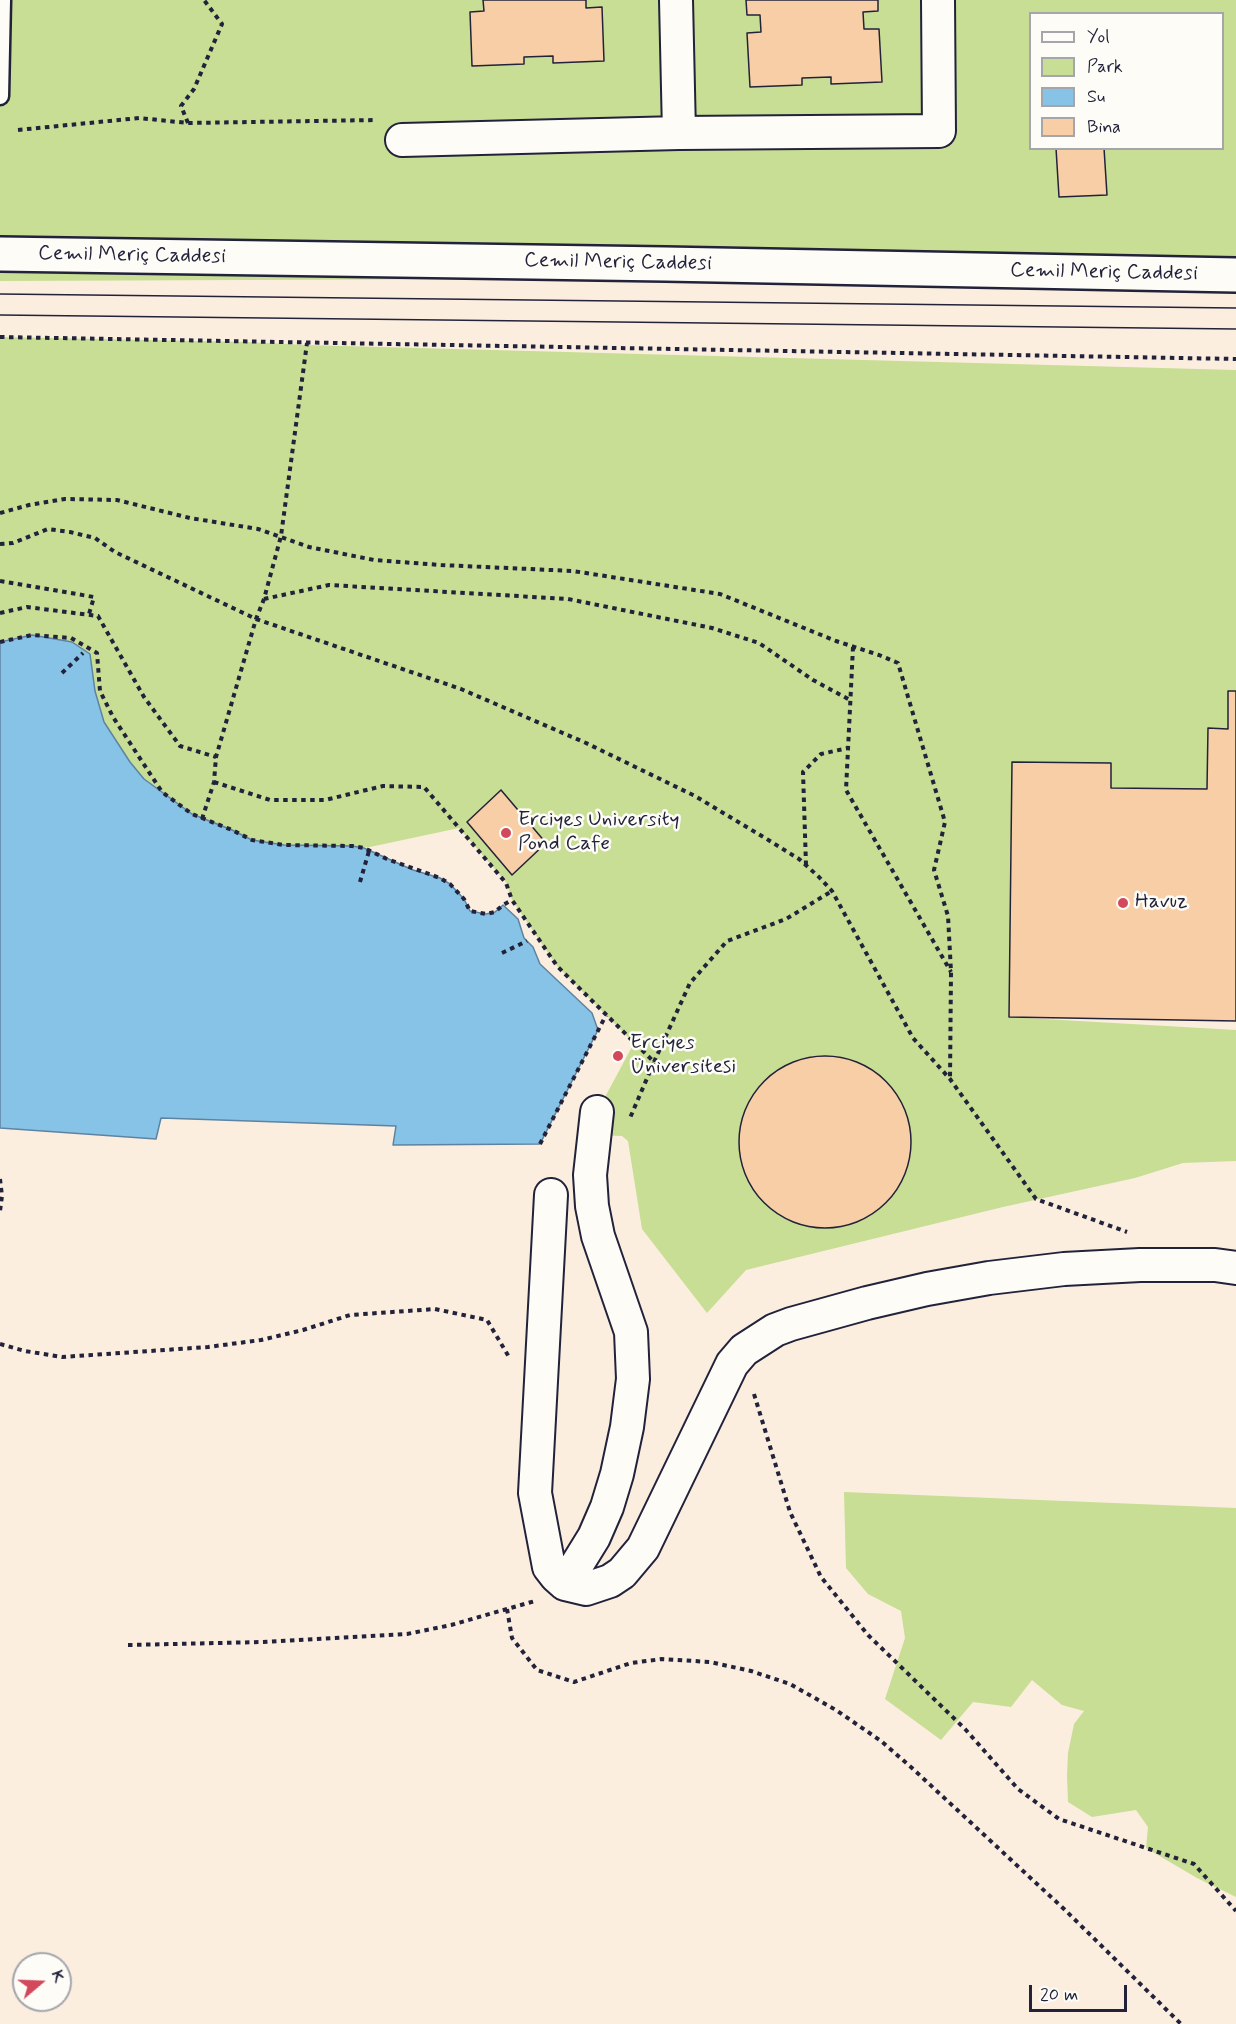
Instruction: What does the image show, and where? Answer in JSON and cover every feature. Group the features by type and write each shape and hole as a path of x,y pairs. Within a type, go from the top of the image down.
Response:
{"street":[{"path":"676,0 680,133"},
{"path":"394,130 680,133 939,131 938,0"},
{"name":"Cemil Meriç Caddesi","path":"0,255 618,263 1236,275"},
{"path":"565,1584 594,1538 607,1507 627,1427 633,1379 631,1332 598,1236 592,1206 590,1175 597,1112"},
{"path":"551,1195 535,1493 549,1567 565,1584 586,1589 610,1581 622,1573 644,1548 732,1364 744,1350 767,1334 790,1324 927,1289 989,1278 1064,1269 1140,1264 1215,1265 1236,1268"}],"lane":[{"path":"0,96 2,0"}],"path":[{"path":"188,123 182,106 194,89 222,24 204,0"},
{"path":"18,130 140,118 188,123 394,130"},
{"path":"0,337 1236,359"},
{"path":"202,819 214,782 216,757 281,537 307,343"},
{"path":"0,513 65,499 117,500 190,518 258,529 309,547 374,560 573,571 720,594 836,642 898,663 945,822 934,870 948,916 951,972 950,1079"},
{"path":"0,544 13,543 48,530 95,538 115,552 256,619 460,689 576,739 694,796 770,841 806,866 831,891 913,1038 950,1079 1036,1199 1136,1236"},
{"path":"0,581 94,597 89,614"},
{"path":"264,599 329,585 568,599 712,628 759,643 813,680 850,700"},
{"path":"0,613 27,607 98,616 144,697 180,746 216,757"},
{"path":"0,642 32,635 71,638 97,653 100,691 113,717 162,792 192,814 252,840 284,845 352,846 369,851 440,878 450,884 464,899 470,911 486,914 495,912 512,900"},
{"path":"853,647 846,790 951,972"},
{"path":"62,673 83,653"},
{"path":"806,866 803,772 821,754 848,748"},
{"path":"214,782 270,800 325,800 383,786 424,787 506,882 512,900 557,966 654,1062"},
{"path":"360,882 369,851"},
{"path":"627,1125 690,983 727,941 786,919 831,891"},
{"path":"502,953 527,941"},
{"path":"540,1144 606,1015"},
{"path":"0,1179 2,1196 0,1211"},
{"path":"0,1344 62,1357 208,1347 261,1340 350,1315 435,1309 487,1320 509,1357 510,1367"},
{"path":"744,1350 790,1512 821,1577 868,1635 965,1729 1018,1790 1059,1819 1194,1864 1236,1911"},
{"path":"128,1645 263,1642 407,1634 558,1595 565,1584"},
{"path":"507,1609 512,1638 537,1670 574,1682 631,1663 662,1659 710,1662 751,1671 790,1684 836,1710 881,1741 912,1768 1064,1909 1181,2024"}],"shaded area":[{"name":"Erciyes Üniversitesi","path":"0,0 1236,0 1236,2024 0,2024"}],"green space":[{"path":"0,0 1236,0 1236,276 0,281"},
{"path":"0,337 1236,370 1236,724 1228,729 1208,728 1207,789 1111,788 1111,763 1012,762 1009,1017 1236,1030 1236,1161 1183,1163 1135,1178 1003,1207 746,1270 707,1313 642,1229 628,1141 622,1136 594,1135 597,1112 634,1043 557,966 512,900 506,882 459,828 370,847 284,845 252,840 202,819 144,779 104,722 95,691 90,654 26,636 0,641"},
{"path":"844,1492 1236,1508 1236,1897 1197,1878 1146,1848 1148,1827 1136,1810 1092,1817 1068,1802 1068,1753 1074,1724 1084,1711 1062,1705 1032,1680 1011,1707 973,1702 941,1740 885,1699 905,1638 901,1611 868,1594 846,1568"}],"water":[{"path":"32,635 72,642 90,654 95,691 104,722 144,779 192,814 252,840 284,845 364,848 413,870 440,878 450,884 464,899 470,911 486,914 495,912 503,905 518,919 524,938 533,947 540,964 592,1013 598,1030 540,1144 393,1145 396,1126 161,1118 156,1139 0,1128 0,642"}],"building":[{"path":"483,0 586,0 586,8 602,7 604,61 553,63 553,56 524,57 524,64 472,66 470,12 484,11"},
{"path":"746,0 878,0 878,11 863,12 864,29 879,29 882,82 831,84 831,77 802,78 802,85 750,87 747,33 761,32 760,15 747,15"},
{"path":"1056,150 1104,150 1107,195 1059,197"},
{"name":"Havuz","path":"1228,691 1236,691 1236,1021 1009,1017 1012,762 1111,763 1111,788 1207,789 1208,728 1228,729"},
{"name":"Erciyes University Pond Cafe","path":"501,790 546,843 512,875 467,822"},
{"path":"825,1056 858,1063 886,1081 904,1109 911,1142 904,1175 886,1203 858,1221 825,1228 792,1221 764,1203 746,1175 739,1142 746,1109 764,1081 792,1063"}],"tram line":[{"path":"0,294 1236,308"},
{"path":"0,315 1236,329"}],"place":[{"name":"Erciyes University Pond Cafe","path":"506,833"},
{"name":"Havuz","path":"1123,903"},
{"name":"Erciyes Üniversitesi","path":"618,1056"}]}
